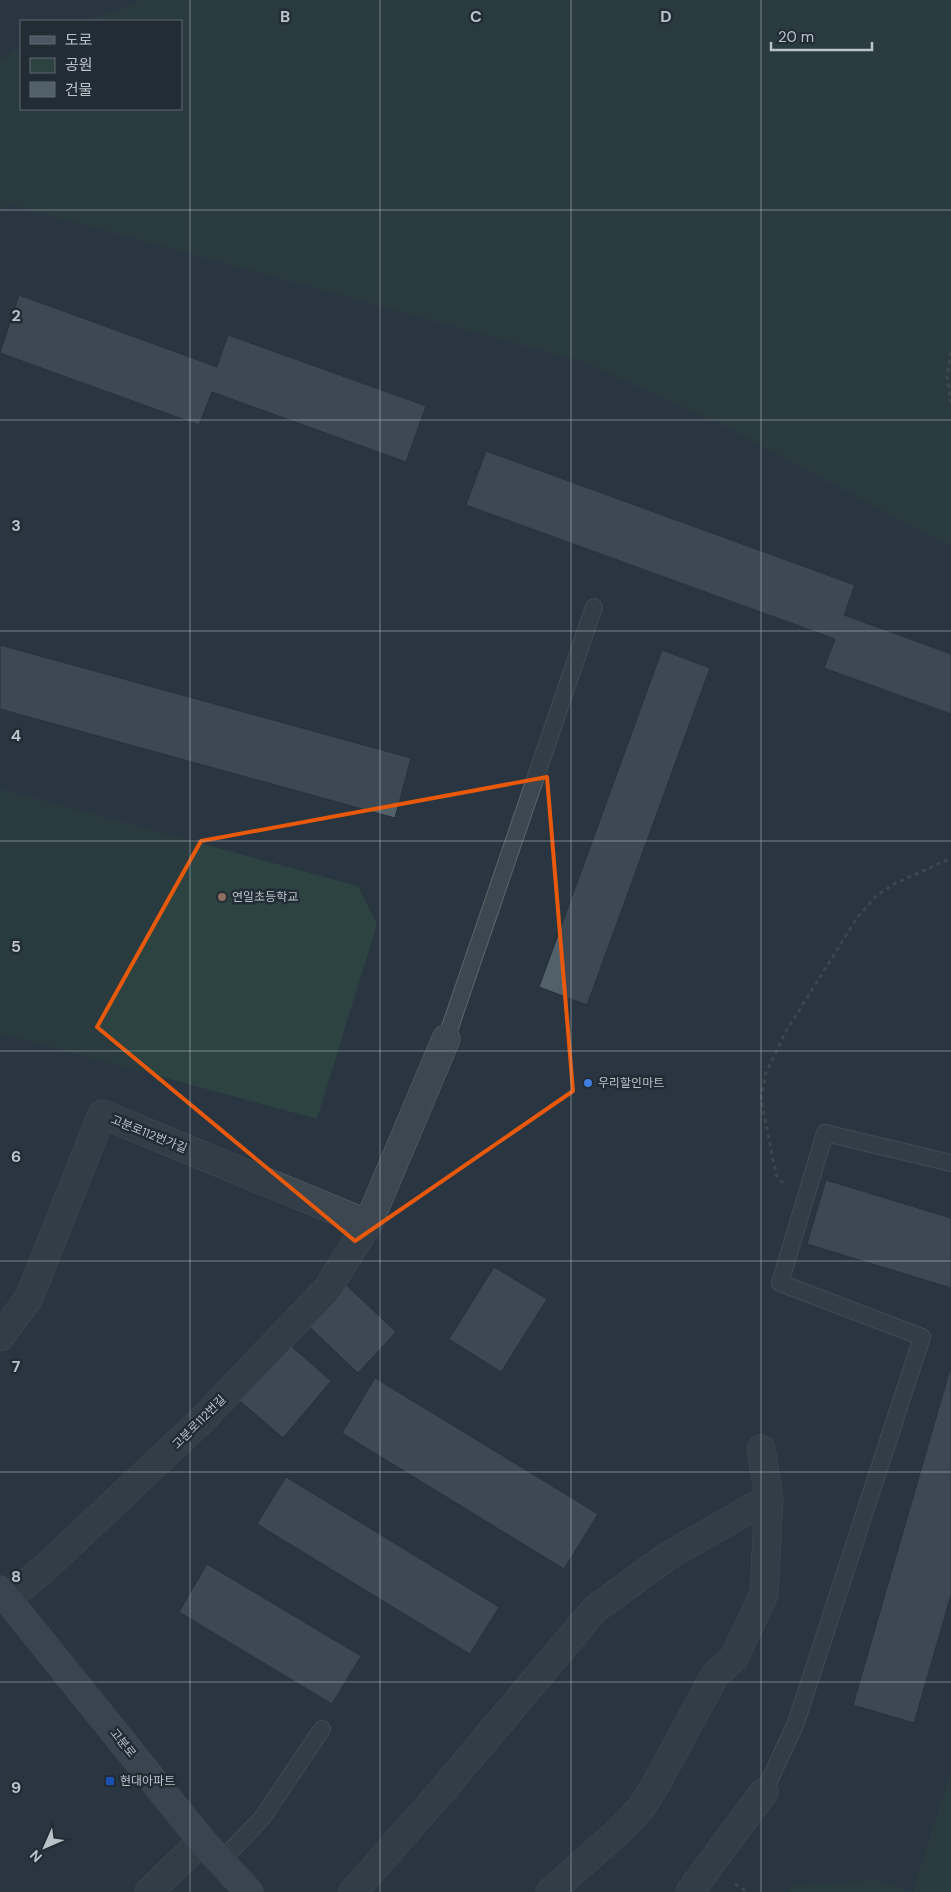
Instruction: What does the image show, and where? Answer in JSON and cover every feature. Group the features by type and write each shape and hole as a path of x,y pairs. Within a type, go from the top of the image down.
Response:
{"main road":[{"name":"고분로","path":"4,1595 202,1841 249,1892"}],"street":[{"name":"고분로112번길","path":"4,1595 45,1568 209,1413 327,1289 368,1224 446,1039"},
{"name":"고분로112번가길","path":"0,1337 29,1298 102,1114 368,1224"},
{"path":"550,1892 619,1831 641,1808 655,1786 715,1675 734,1658 764,1594 769,1498 761,1449"},
{"path":"353,1892 441,1792 595,1609 668,1556 769,1498"},
{"path":"690,1892 764,1792"},
{"path":"150,1892 202,1841"}],"lane":[{"path":"446,1039 594,608"},
{"path":"764,1792 796,1723 922,1337 780,1282 825,1133 951,1163"},
{"path":"221,1861 263,1817 322,1729"}],"path":[{"path":"951,352 947,375 951,403"},
{"path":"803,1205 776,1176 761,1098 766,1073 773,1056 785,1032 857,918 876,896 894,884 951,858"}],"highlighted area":[{"path":"547,777 573,1091 355,1241 97,1027 201,841"}],"green space":[{"path":"139,0 951,0 951,545 928,535 725,426 584,362 9,204 0,211 0,60 20,48 20,110 182,110 182,20 88,20 135,4"},
{"path":"0,789 358,886 377,924 317,1119 0,1033"},
{"path":"951,1770 951,1892 913,1892"},
{"path":"876,1880 913,1892 789,1892 791,1886"}],"building":[{"path":"19,295 217,367 228,335 426,406 406,462 212,392 199,425 0,353"},
{"path":"486,451 855,585 844,615 951,654 951,714 824,668 835,639 466,505"},
{"path":"0,645 411,758 395,818 0,709"},
{"path":"662,650 710,668 587,1005 539,987"},
{"path":"826,1180 951,1218 951,1288 807,1244"},
{"path":"494,1267 547,1299 501,1372 449,1339"},
{"path":"339,1278 396,1332 358,1373 301,1319"},
{"path":"282,1338 331,1381 283,1438 233,1395"},
{"path":"951,1366 951,1595 914,1723 853,1705"},
{"path":"375,1378 598,1514 564,1569 342,1433"},
{"path":"286,1477 499,1607 470,1654 257,1524"},
{"path":"207,1564 361,1656 332,1704 179,1612"}],"place":[{"name":"연일초등학교","path":"222,897"},
{"name":"우리할인마트","path":"588,1083"},
{"name":"현대아파트","path":"110,1781"}]}
